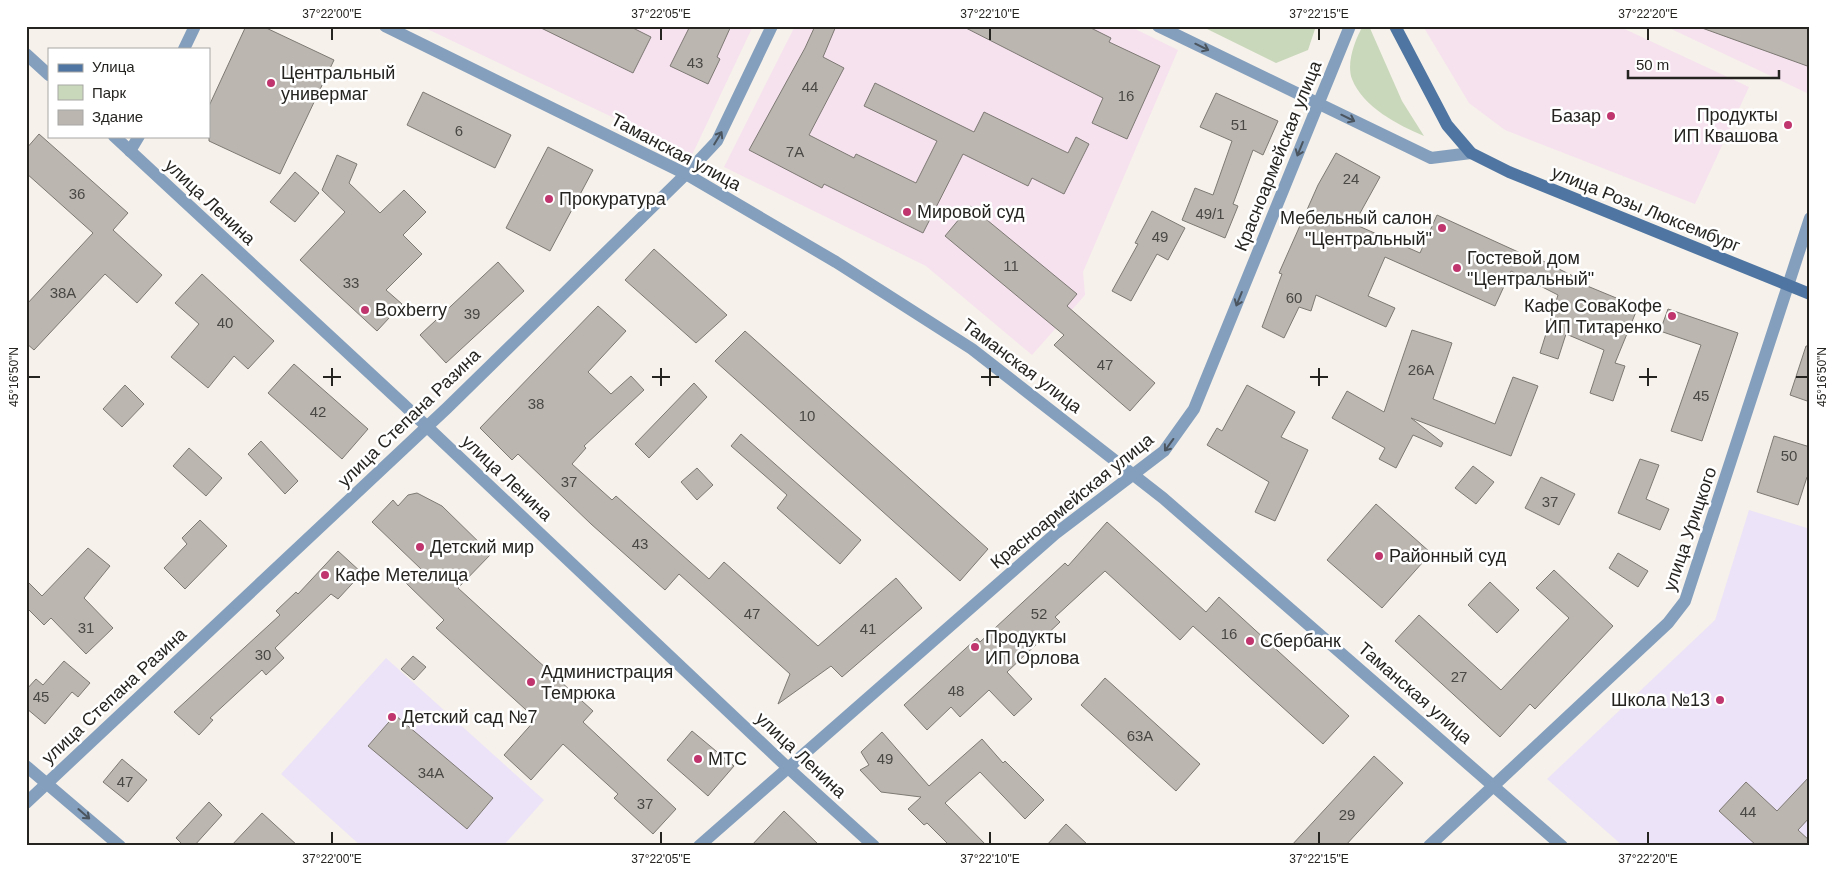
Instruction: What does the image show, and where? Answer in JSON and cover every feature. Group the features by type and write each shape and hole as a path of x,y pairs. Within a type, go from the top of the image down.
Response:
{"main road":[{"name":"улица Розы Люксембург","path":"1395,26 1447,125 1471,152 1509,172 1810,294"}],"street":[{"path":"184,48 195,26"},
{"name":"Таманская улица","path":"385,26 686,174 836,262 972,348 1133,474 1562,846"},
{"name":"улица Степана Разина","path":"26,803 426,426 717,142 772,26"},
{"path":"1158,26 1431,158 1471,152"},
{"name":"Красноармейская улица","path":"699,846 1055,534 1164,451 1194,409 1350,26"},
{"path":"26,54 48,74"},
{"name":"улица Ленина","path":"116,138 874,846"},
{"path":"130,150 138,138"},
{"name":"улица Урицкого","path":"1429,846 1668,623 1684,602 1810,218"},
{"path":"26,766 120,846"}],"shaded area":[{"path":"421,26 753,26 692,155"},
{"path":"795,26 1129,26 1178,50 1083,272 1085,295 1032,355 926,266 724,167"},
{"name":"Базар","path":"1423,26 1618,26 1749,87 1695,204 1505,130 1469,103"},
{"path":"1665,26 1810,26 1809,94"},
{"name":"Школа №13","path":"1749,510 1810,529 1810,846 1623,846 1547,779 1715,620"},
{"name":"Детский сад №7","path":"386,658 544,800 503,846 361,846 281,774"}],"green space":[{"path":"1201,26 1316,26 1308,50 1276,63"},
{"path":"1363,26 1369,26 1402,101 1424,136 1382,114 1357,89 1350,73 1350,66 1354,45"}],"building":[{"name":"Центральный универмаг","path":"246,26 262,26 334,60 280,174 209,141 210,104"},
{"path":"537,26 629,26 651,37 633,73"},
{"path":"690,26 731,26 717,57 720,59 708,84 670,66"},
{"path":"815,26 836,26 823,57 844,68 809,135 854,158 856,154 916,183 937,141 864,106 875,83 974,132 984,112 1068,153 1076,137 1089,144 1064,194 1032,178 1028,186 963,154 923,233 824,184 822,188 749,150 805,48"},
{"path":"962,26 1087,26 1111,38 1109,42 1160,66 1127,139 1092,123 1103,98"},
{"path":"1702,26 1810,26 1810,67 1702,28"},
{"path":"423,92 511,135 495,168 407,125"},
{"path":"1216,93 1278,121 1263,155 1253,150 1233,204 1238,206 1225,238 1182,220 1195,188 1213,195 1232,141 1200,127"},
{"path":"39,134 128,213 113,230 162,275 137,303 105,274 34,350 26,343 26,305 93,233 26,173 26,149"},
{"name":"Прокуратура","path":"548,147 593,170 550,251 506,228"},
{"path":"1336,153 1380,177 1354,224 1420,253 1437,215 1538,261 1539,259 1581,280 1580,283 1638,307 1615,363 1625,366 1613,401 1590,393 1604,350 1566,334 1558,359 1540,353 1558,295 1511,271 1495,306 1385,257 1368,296 1395,308 1386,327 1316,295 1311,311 1299,307 1284,338 1262,327 1282,274 1279,273 1318,185"},
{"path":"337,155 357,164 349,183 380,213 404,190 426,212 403,235 422,254 386,290 402,304 377,331 300,260 345,212 322,190"},
{"path":"295,172 319,193 295,222 270,202"},
{"path":"970,206 1077,294 1067,306 1155,383 1130,411 1054,345 1064,335 945,236"},
{"path":"1152,211 1185,228 1168,260 1157,254 1131,301 1112,291 1138,244 1135,243"},
{"path":"654,249 727,315 696,343 625,280"},
{"path":"498,262 524,291 446,363 420,335"},
{"path":"202,274 274,341 248,369 234,356 208,388 171,357 199,324 175,303"},
{"path":"598,306 626,331 588,372 611,394 631,376 644,390 584,446 586,448 572,464 612,500 616,496 709,579 724,562 818,646 896,578 922,608 842,677 831,666 778,704 790,674 679,574 665,590 591,524 518,454 512,460 480,428"},
{"path":"1668,309 1738,333 1702,441 1671,431 1701,345 1660,331"},
{"path":"1412,330 1452,343 1433,399 1495,424 1513,377 1538,386 1511,456 1411,418 1443,443 1441,447 1413,435 1396,468 1379,459 1385,448 1332,418 1347,391 1384,412"},
{"path":"745,331 988,549 960,581 715,361"},
{"path":"1806,346 1810,346 1810,402 1790,395"},
{"path":"294,364 368,429 342,459 268,393"},
{"path":"694,383 707,397 649,458 635,444"},
{"path":"125,385 144,404 122,427 103,409"},
{"path":"1247,385 1295,412 1281,437 1308,450 1275,521 1255,512 1269,482 1207,445 1217,428 1222,431"},
{"path":"741,434 861,540 840,564 777,508 787,495 731,446"},
{"path":"1774,436 1810,447 1810,478 1807,477 1798,505 1757,492"},
{"path":"261,441 298,481 285,494 248,454"},
{"path":"189,448 222,478 206,496 173,466"},
{"path":"1640,459 1659,465 1646,499 1669,509 1660,530 1618,513"},
{"path":"1473,466 1494,482 1476,504 1455,488"},
{"path":"697,468 713,485 697,500 681,482"},
{"path":"1541,477 1575,494 1559,525 1525,508"},
{"path":"417,493 442,506 491,554 458,588 593,711 583,722 676,809 653,834 614,798 618,794 563,744 531,780 504,755 536,719 436,628 444,620 406,583 421,569 372,522 393,500 398,506 408,495"},
{"name":"Районный суд","path":"1376,504 1431,553 1382,608 1327,560"},
{"path":"200,520 227,546 185,589 164,568 187,544 182,538"},
{"path":"1107,522 1206,612 1219,597 1349,716 1323,744 1193,626 1180,640 1105,571 1055,617 1060,622 1007,672 1032,699 1014,716 989,690 960,717 951,707 927,730 904,705 977,638 980,642 1065,563 1068,566"},
{"path":"88,548 110,566 84,598 113,628 86,654 51,618 44,625 26,607 26,580 42,596"},
{"path":"338,551 362,573 338,599 331,594 275,648 284,658 266,675 262,670 210,718 213,720 199,735 174,712 280,615 276,611 296,592 298,594"},
{"path":"1618,553 1648,571 1638,587 1609,568"},
{"path":"1554,570 1613,626 1535,709 1530,704 1500,737 1395,641 1419,615 1501,690 1569,618 1536,588"},
{"path":"1490,582 1519,610 1497,633 1468,605"},
{"path":"413,656 426,667 414,680 401,669"},
{"path":"64,661 90,683 78,697 72,692 45,724 26,708 26,690 36,679 43,685"},
{"path":"1105,678 1200,764 1176,791 1081,705"},
{"path":"395,715 493,798 467,829 368,746"},
{"path":"692,731 734,766 708,796 667,760"},
{"path":"882,732 929,786 982,739 1003,763 1005,761 1044,800 1025,819 980,772 945,803 987,846 950,846 927,823 924,825 908,809 921,797 881,792 860,770 869,765 861,752"},
{"path":"1374,756 1403,783 1345,846 1291,846"},
{"path":"122,759 147,780 128,802 103,782"},
{"path":"1810,776 1810,817 1798,830 1810,841 1810,846 1757,846 1719,811 1746,782 1777,811"},
{"path":"209,802 222,815 194,846 184,846 176,838"},
{"path":"784,811 820,846 751,846"},
{"path":"262,813 298,846 231,846"},
{"path":"1066,824 1089,846 1046,846"}],"place":[{"name":"Центральный универмаг","path":"271,83"},
{"name":"Базар","path":"1611,116"},
{"name":"Продукты ИП Квашова","path":"1788,125"},
{"name":"Прокуратура","path":"549,199"},
{"name":"Мировой суд","path":"907,212"},
{"name":"Мебельный салон \"Центральный\"","path":"1442,228"},
{"name":"Гостевой дом \"Центральный\"","path":"1457,268"},
{"name":"Boxberry","path":"365,310"},
{"name":"Кафе СоваКофе ИП Титаренко","path":"1672,316"},
{"name":"Детский мир","path":"420,547"},
{"name":"Районный суд","path":"1379,556"},
{"name":"Кафе Метелица","path":"325,575"},
{"name":"Сбербанк","path":"1250,641"},
{"name":"Продукты ИП Орлова","path":"975,647"},
{"name":"Администрация Темрюка","path":"531,682"},
{"name":"Школа №13","path":"1720,700"},
{"name":"Детский сад №7","path":"392,717"},
{"name":"МТС","path":"698,759"}]}
